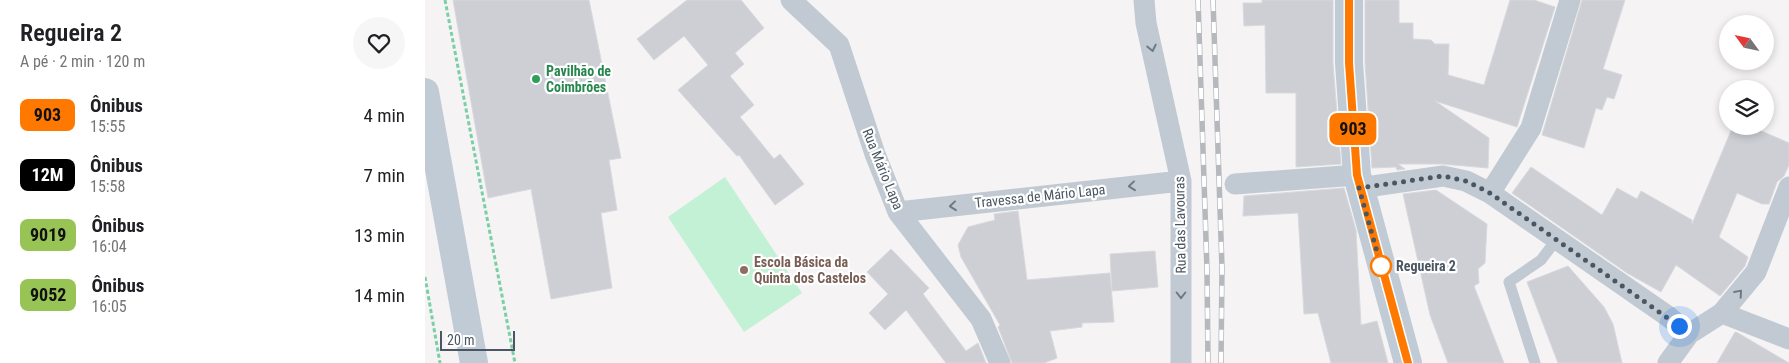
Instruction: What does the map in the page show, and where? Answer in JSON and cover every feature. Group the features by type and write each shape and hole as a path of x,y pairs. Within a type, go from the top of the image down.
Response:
{"main road":[{"path":"1349,0 1349,63 1358,182 1408,363"},
{"path":"425,92 474,363"}],"street":[{"name":"Rua Mário Lapa","path":"791,0 839,44 875,154 898,212 981,319 999,363"},
{"name":"Rua das Lavouras","path":"1144,0 1146,23 1181,181 1181,363"},
{"path":"1490,193 1531,128 1570,0"},
{"path":"1235,184 1358,182 1443,176 1466,181 1490,193 1669,317 1689,334"},
{"name":"Travessa de Mário Lapa","path":"898,212 1181,181"},
{"path":"1668,363 1689,334 1722,313 1757,272 1789,187"},
{"path":"1722,313 1789,339"}],"lane":[{"path":"1535,363 1509,282 1541,260 1557,239"}],"path":[{"path":"445,0 515,363"},
{"path":"425,277 440,363"}],"green space":[{"path":"725,177 802,293 744,332 668,217"}],"building":[{"name":"Pavilhão de Coimbrões","path":"453,0 589,0 621,158 609,160 617,210 601,213 612,288 551,299 531,189 488,198"},
{"path":"687,0 741,0 764,28 735,53 744,64 730,76 754,105 740,117 774,159 780,154 804,184 775,205 739,155 737,156 678,90 708,65 684,36 654,60 637,39"},
{"path":"1262,0 1333,0 1333,64 1341,164 1296,167 1296,93 1266,93 1265,25 1244,26 1243,3 1262,3"},
{"path":"1365,0 1399,0 1399,23 1413,23 1413,39 1431,40 1435,44 1449,44 1448,75 1484,85 1510,0 1534,0 1555,7 1517,127 1435,101 1489,138 1488,168 1442,164 1398,164 1405,169 1397,170 1396,167 1372,168 1365,62"},
{"path":"1582,0 1625,0 1603,69 1622,75 1614,99 1607,97 1602,110 1596,108 1584,148 1542,135"},
{"path":"1729,135 1771,135 1789,143 1789,165 1784,176 1777,182 1769,204 1762,204 1737,193 1719,237 1748,257 1745,266 1720,296 1676,265 1661,292 1627,273 1512,193 1531,167 1602,215 1617,188 1637,199 1641,191 1692,220 1692,224"},
{"path":"1344,188 1356,230 1361,325 1377,321 1388,363 1331,363 1318,313 1304,314 1298,213 1243,216 1244,196"},
{"path":"1436,190 1487,224 1485,263 1478,269 1479,283 1474,286 1504,363 1448,363 1430,315 1403,194"},
{"path":"1018,211 1027,280 1110,273 1114,322 1082,323 1082,327 1050,331 1057,358 1044,363 1012,363 998,327 1000,325 961,257 958,245 968,227 995,220 994,214"},
{"path":"891,249 929,288 923,294 966,351 978,343 986,363 946,363 906,310 885,330 869,313 888,294 867,272"},
{"path":"1155,251 1158,287 1112,291 1110,254"},
{"path":"1568,266 1604,307 1613,324 1622,363 1558,363 1527,282"},
{"path":"1735,332 1738,333 1789,363 1717,363"}],"railway":[{"path":"1198,0 1207,270 1208,363"},
{"path":"1213,0 1222,268 1221,363"}],"bus line":[{"name":"903","path":"1349,0 1349,63 1359,188 1408,363"}],"place":[{"name":"Pavilhão de Coimbrões","path":"536,79"},
{"name":"Regueira 2","path":"1381,266"},
{"name":"Escola Básica da Quinta dos Castelos","path":"744,270"}],"route":[{"path":"1381,266 1359,188 1402,180 1443,176 1466,181 1490,193 1669,317 1679,326"}]}
